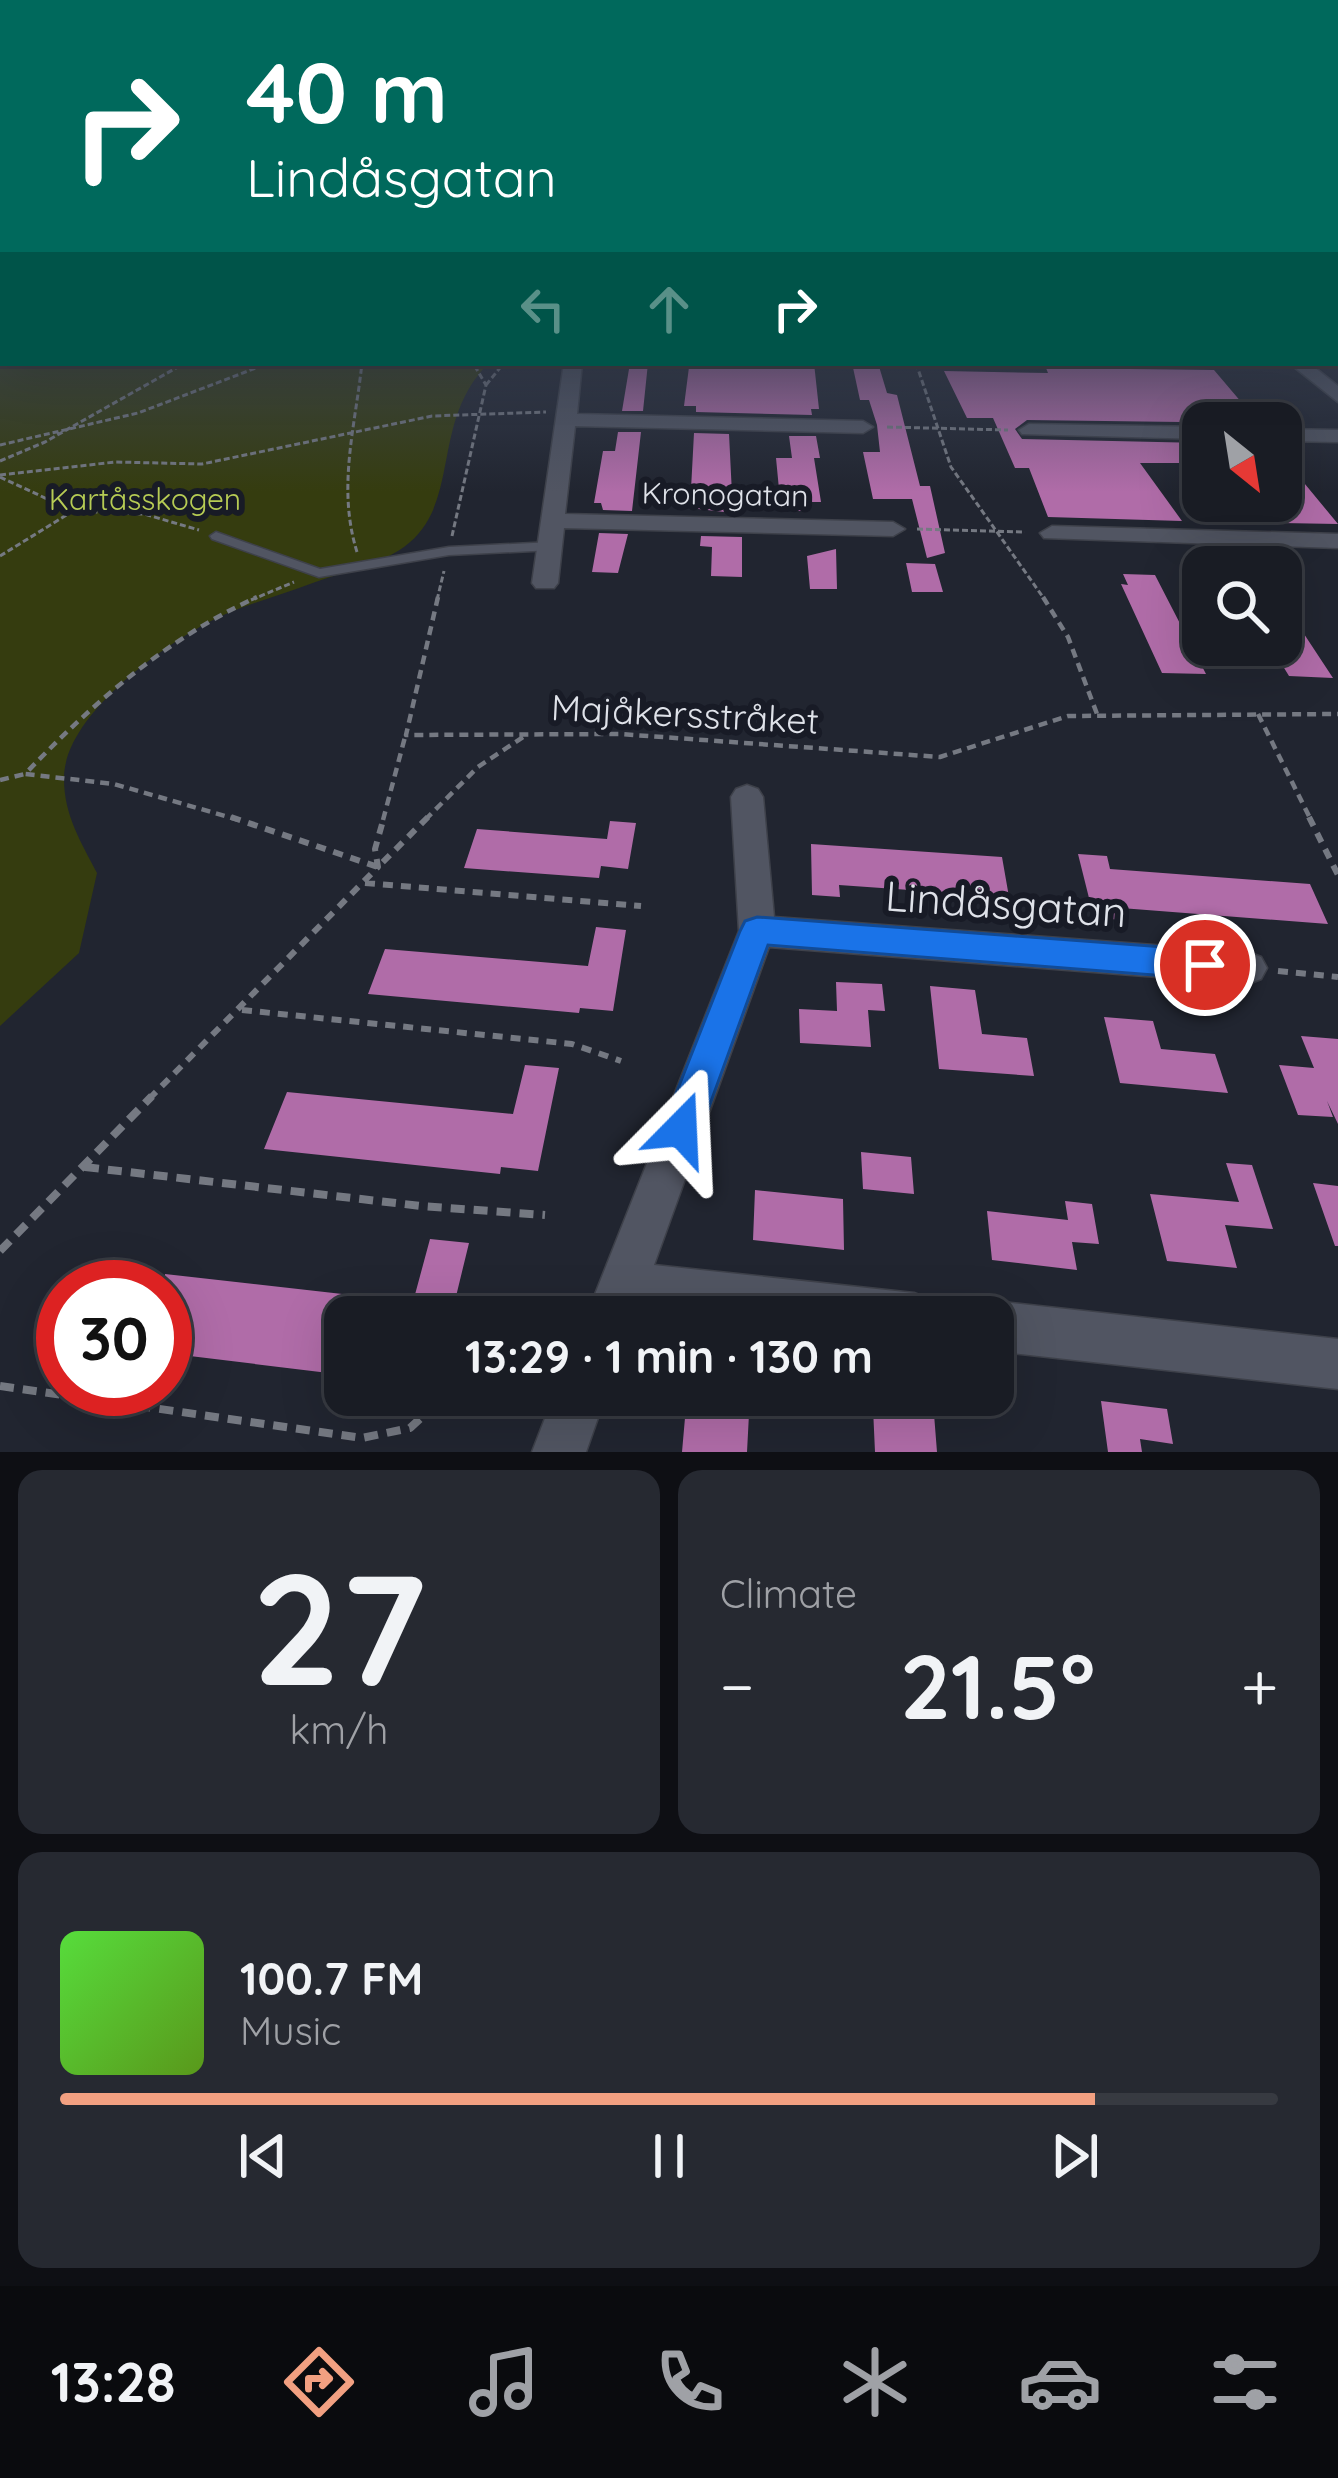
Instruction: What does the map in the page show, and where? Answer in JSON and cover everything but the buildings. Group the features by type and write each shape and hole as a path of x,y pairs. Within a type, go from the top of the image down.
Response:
{"street":[{"path":"545,583 555,534 573,366"},
{"path":"1302,366 1338,396"},
{"path":"568,416 863,427"},
{"path":"1029,430 1182,434"},
{"path":"1302,435 1338,436"},
{"name":"Kronogatan","path":"555,534 893,529"},
{"path":"1052,533 1338,541"},
{"path":"618,1296 757,931 746,797"},
{"name":"Lindåsgatan","path":"757,931 1248,968"},
{"path":"1014,1328 1338,1364"},
{"path":"559,1452 572,1416"}],"lane":[{"path":"216,536 319,573 555,534"}],"path":[{"path":"0,460 45,442 179,366"},
{"path":"0,445 68,426 117,420 258,366"},
{"path":"362,366 345,508 354,547 364,565"},
{"path":"475,366 486,386"},
{"path":"378,867 375,849 486,386 502,366"},
{"path":"917,366 951,467 1068,638 1097,714"},
{"path":"0,476 115,462 202,464 431,416 568,416"},
{"path":"863,427 1029,430"},
{"path":"0,476 73,511 144,514 216,536"},
{"path":"0,556 73,511"},
{"path":"893,529 1052,533"},
{"path":"25,774 107,690 161,648 229,607 319,573"},
{"name":"Majåkersstråket","path":"406,735 530,732 940,757 981,750 1042,719 1097,714 1338,714"},
{"path":"1258,714 1338,875"},
{"path":"0,1251 478,766 530,732"},
{"path":"0,780 25,774 114,784 186,802 378,867"},
{"path":"362,883 640,905"},
{"path":"1248,968 1338,977"},
{"path":"238,1009 572,1043 621,1060"},
{"path":"82,1167 421,1206 545,1215"},
{"path":"0,1386 362,1438 397,1437 431,1416"}],"green space":[{"name":"Kartåsskogen","path":"0,366 487,366 459,411 434,508 404,547 371,564 207,623 140,668 79,733 68,756 65,792 70,816 97,873 79,953 0,1026"}],"route":[{"path":"681,1129 757,931 1205,965"}]}
